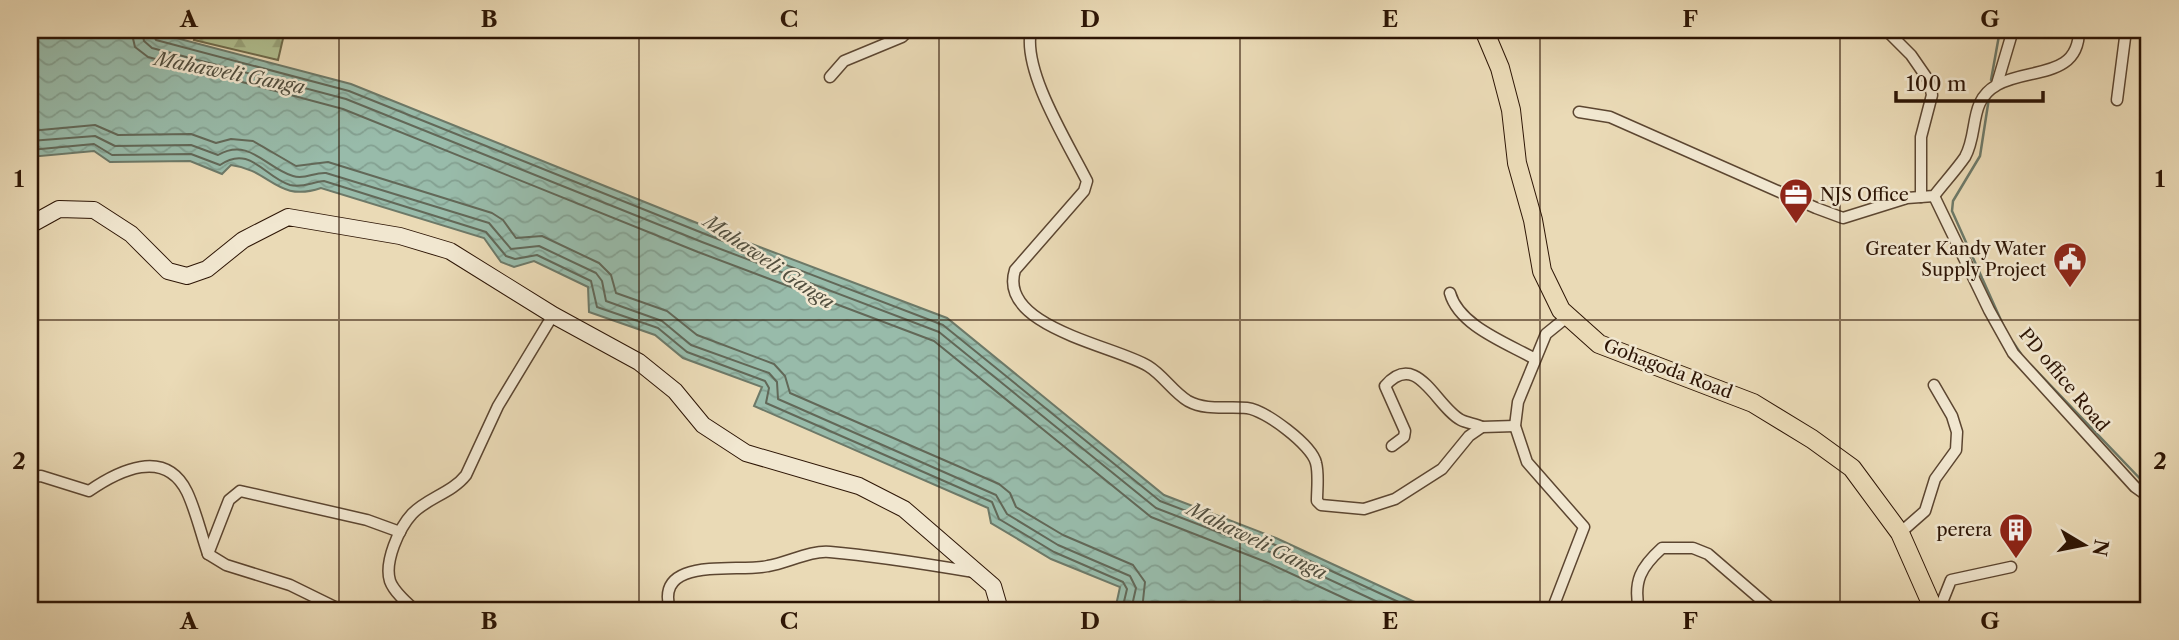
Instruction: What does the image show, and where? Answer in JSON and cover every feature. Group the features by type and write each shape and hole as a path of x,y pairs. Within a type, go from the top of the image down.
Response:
{"main road":[{"name":"Gohagoda Road","path":"1484,30 1500,68 1511,110 1517,163 1534,220 1542,271 1552,296 1567,317 1599,344 1739,397 1812,439 1852,468 1899,533 1937,610"}],"street":[{"path":"831,77 844,61 902,37 909,30"},
{"path":"1031,30 1029,42 1036,74 1087,181 1084,191 1015,270 1012,279 1024,307 1068,336 1147,365 1189,402 1213,408 1248,408 1266,414 1311,452 1316,462 1317,500 1321,505 1364,509 1395,499 1442,469 1469,436 1482,426"},
{"path":"1886,30 1929,81 1932,95 1921,137 1921,197"},
{"path":"1997,84 2013,30"},
{"path":"1579,112 1610,117 1843,218 1907,198 1934,196 1966,155 1979,100 1997,84 2067,62 2079,43 2079,30"},
{"path":"2117,100 2126,30"},
{"name":"PD office Road","path":"1934,196 1989,310 2014,353 2135,487 2149,498"},
{"path":"30,225 59,209 94,210 131,234 168,271 187,276 207,269 243,240 288,217 314,219 400,236 450,251 553,315 639,362 675,391 703,425 746,453 859,486 904,509 993,586 1000,610"},
{"path":"1450,293 1453,303 1465,318 1535,359"},
{"path":"415,610 391,582 389,568 400,532 413,513 460,483 466,475 498,406 553,315"},
{"path":"1552,610 1584,527 1527,462 1515,426 1518,402 1546,334 1567,317"},
{"path":"1392,446 1404,437 1405,432 1385,386 1392,378 1405,373 1417,376 1460,420 1482,426 1515,426"},
{"path":"1899,533 1925,511 1935,480 1956,450 1957,432 1952,416 1934,385"},
{"path":"30,477 41,477 89,491 114,474 136,465 159,468 170,474 186,490 208,554 226,565 290,585 341,610"},
{"path":"208,554 229,500 240,491 367,520 400,532"},
{"path":"1639,610 1635,592 1641,567 1662,548 1693,548 1708,554 1773,610"},
{"path":"670,610 666,597 672,582 686,573 765,567 826,551 974,572"},
{"path":"1937,610 1951,580 2011,567"}],"green space":[{"path":"197,30 285,30 278,60 194,40"}],"water":[{"name":"Mahaweli Ganga","path":"30,30 146,30 351,84 707,227 947,318 1164,495 1276,538 1432,610 1115,610 1120,587 1051,559 991,523 988,508 754,406 762,387 683,358 655,335 589,312 588,287 534,261 514,267 501,262 484,238 321,188 306,192 284,189 245,168 231,165 222,174 190,161 110,162 94,151 30,157"}],"waterway":[{"path":"1991,80 2000,30"},
{"path":"1989,98 1980,156 1953,201 1952,211 2004,327"},
{"path":"2013,342 2021,354"},
{"path":"2030,364 2149,488"},
{"path":"2149,534 2149,548"}],"place":[{"name":"NJS Office","path":"1796,225"},
{"name":"Greater Kandy Water Supply Project","path":"2070,289"},
{"name":"perera","path":"2016,560"}]}
